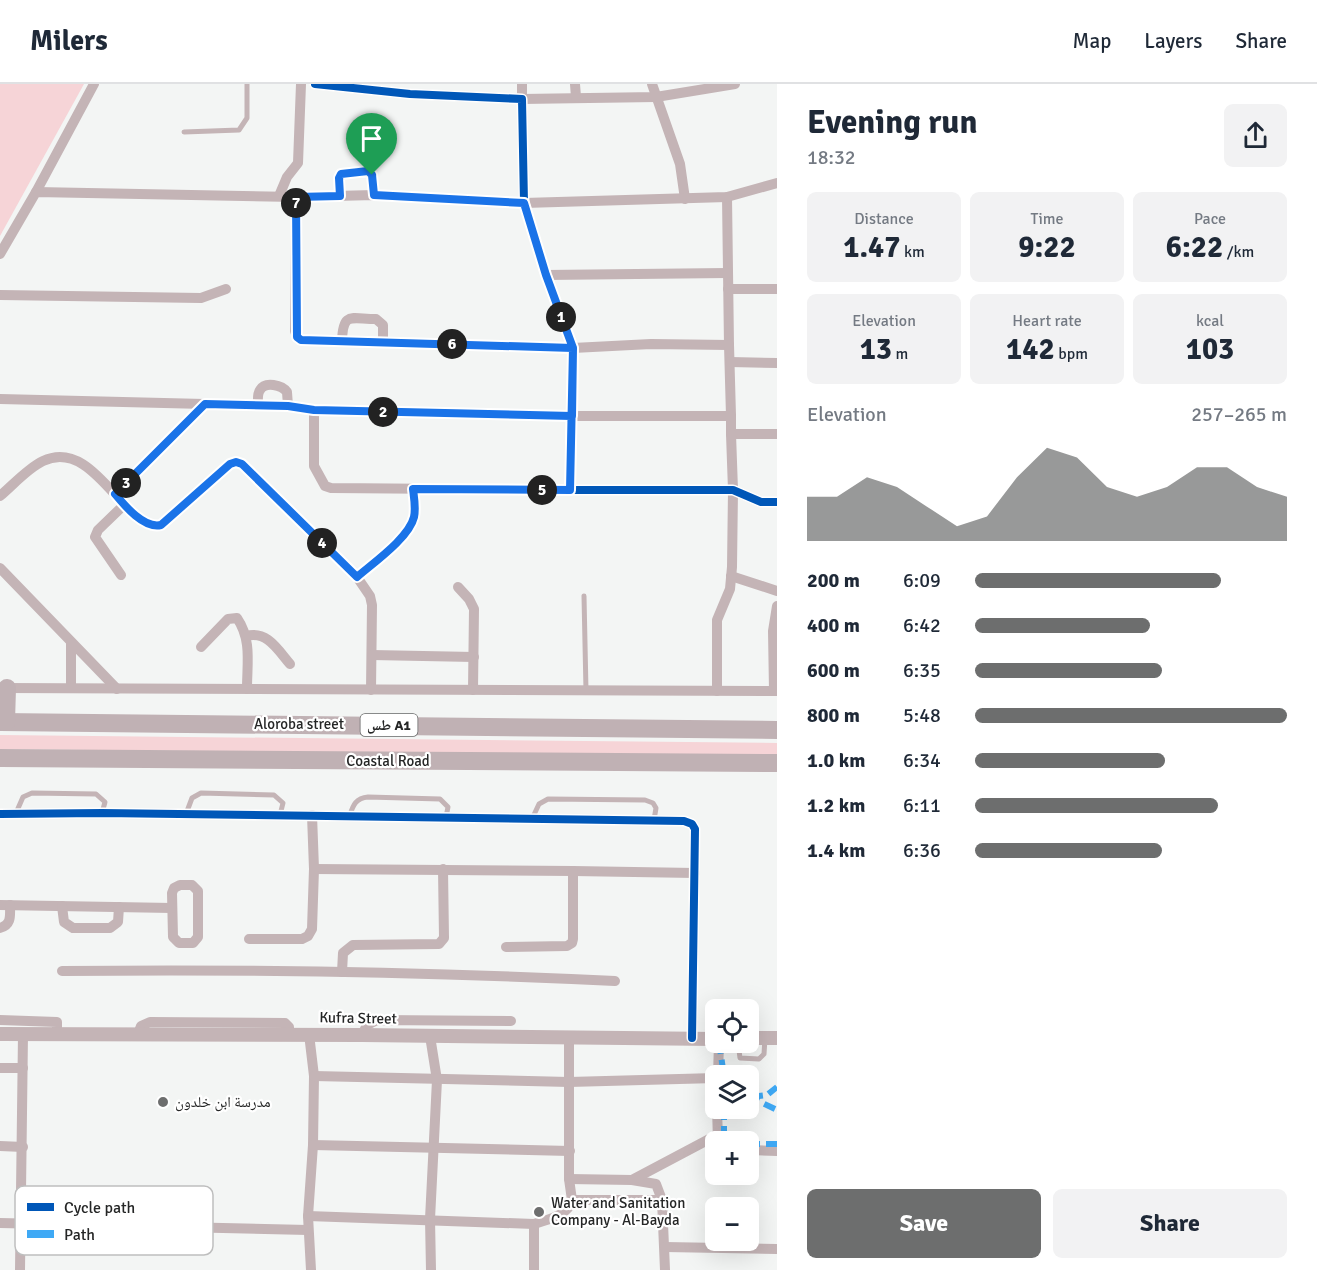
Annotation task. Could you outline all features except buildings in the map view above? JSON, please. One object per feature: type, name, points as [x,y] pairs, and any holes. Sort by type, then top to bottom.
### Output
[{"type":"highway","points":[[3,722],[4,688]]},
{"type":"highway","name":"Aloroba street","points":[[3,722],[777,730]]},
{"type":"highway","name":"Coastal Road","points":[[0,758],[777,763]]},
{"type":"street","points":[[0,254],[94,84]]},
{"type":"street","points":[[279,196],[287,177],[298,163],[301,84]]},
{"type":"street","points":[[315,84],[410,94],[522,99],[656,97],[735,84]]},
{"type":"street","points":[[522,84],[524,203],[546,275],[573,348],[570,490]]},
{"type":"street","points":[[575,84],[576,97]]},
{"type":"street","points":[[652,84],[680,164],[685,199]]},
{"type":"street","points":[[340,196],[339,178],[341,174],[368,171],[372,175],[374,195]]},
{"type":"street","points":[[36,192],[296,197],[374,195],[524,203],[727,197],[777,183]]},
{"type":"street","points":[[296,197],[297,337],[301,340],[573,348],[651,344],[729,345]]},
{"type":"street","points":[[717,691],[717,620],[730,589],[734,490],[727,273],[727,197]]},
{"type":"street","points":[[546,275],[727,273]]},
{"type":"street","points":[[0,295],[201,298],[226,289]]},
{"type":"street","points":[[728,289],[777,289]]},
{"type":"street","points":[[342,341],[343,325],[346,320],[376,319],[383,325],[383,342]]},
{"type":"street","points":[[730,362],[777,363]]},
{"type":"street","points":[[258,405],[260,390],[265,386],[274,386],[286,389],[288,406]]},
{"type":"street","points":[[0,399],[572,416],[731,416]]},
{"type":"street","points":[[115,494],[205,404]]},
{"type":"street","points":[[314,410],[314,466],[324,486],[331,488],[734,490],[761,502],[777,502]]},
{"type":"street","points":[[731,434],[777,434]]},
{"type":"street","points":[[0,496],[41,462],[62,456],[73,458],[86,466],[124,505],[148,524],[154,526],[161,525],[230,464],[236,462],[242,464],[357,577],[370,596],[372,605],[371,690]]},
{"type":"street","points":[[357,577],[398,541],[409,528],[415,516],[413,489]]},
{"type":"street","points":[[121,575],[95,537],[98,530],[124,505]]},
{"type":"street","points":[[2,575],[117,689]]},
{"type":"street","points":[[731,576],[777,591]]},
{"type":"street","points":[[458,587],[469,599],[474,609],[473,690]]},
{"type":"street","points":[[4,688],[776,691],[777,606]]},
{"type":"street","points":[[201,647],[228,619],[237,618],[246,636],[247,689]]},
{"type":"street","points":[[246,636],[256,634],[267,638],[290,664]]},
{"type":"street","points":[[71,643],[71,688]]},
{"type":"street","points":[[372,654],[474,657]]},
{"type":"street","points":[[0,814],[350,815],[684,821],[692,824],[695,829],[692,1038]]},
{"type":"street","points":[[249,939],[302,939],[308,936],[313,922],[312,815]]},
{"type":"street","points":[[314,869],[695,873]]},
{"type":"street","points":[[342,972],[343,953],[353,945],[439,944],[442,942],[444,938],[443,869]]},
{"type":"street","points":[[506,947],[572,944],[573,870]]},
{"type":"street","points":[[189,885],[196,889],[198,937],[195,941],[182,943],[174,939],[172,908],[172,893],[175,886],[189,885]]},
{"type":"street","points":[[0,928],[9,922],[5,905],[172,908]]},
{"type":"street","points":[[62,906],[64,922],[73,928],[110,928],[118,922],[119,907]]},
{"type":"street","points":[[62,971],[195,969],[615,981]]},
{"type":"street","points":[[0,1020],[57,1022],[57,1034]]},
{"type":"street","points":[[362,1035],[367,1025],[377,1020],[511,1021]]},
{"type":"street","name":"Kufra Street","points":[[0,1034],[309,1034],[705,1039]]},
{"type":"street","points":[[22,1186],[23,1034]]},
{"type":"street","points":[[309,1034],[314,1076],[314,1145],[308,1216],[311,1270]]},
{"type":"street","points":[[430,1036],[437,1080],[430,1219],[431,1270]]},
{"type":"street","points":[[308,1216],[534,1224],[563,1213],[570,1207],[572,1200],[569,1179],[569,1037]]},
{"type":"street","points":[[0,1068],[23,1068]]},
{"type":"street","points":[[314,1076],[569,1082],[705,1077]]},
{"type":"street","points":[[632,1180],[705,1144]]},
{"type":"street","points":[[314,1145],[570,1151]]},
{"type":"street","points":[[0,1146],[23,1147]]},
{"type":"street","points":[[759,1150],[777,1151]]},
{"type":"street","points":[[569,1179],[632,1180],[656,1184],[662,1200],[665,1270]]},
{"type":"street","points":[[572,1200],[662,1200]]},
{"type":"street","points":[[534,1224],[534,1270]]},
{"type":"street","points":[[213,1228],[308,1230]]},
{"type":"street","points":[[665,1247],[777,1249]]},
{"type":"street","points":[[20,1270],[21,1255]]},
{"type":"lane","points":[[184,132],[239,130],[247,118],[247,84]]},
{"type":"lane","points":[[584,596],[586,691]]},
{"type":"lane","points":[[16,813],[22,797],[32,793],[96,794],[105,802],[102,813]]},
{"type":"lane","points":[[186,814],[190,801],[195,795],[201,793],[274,795],[283,803],[280,815]]},
{"type":"lane","points":[[350,815],[358,799],[380,797],[440,799],[448,807],[446,817]]},
{"type":"lane","points":[[532,819],[539,804],[548,799],[645,800],[653,803],[656,808],[654,820]]},
{"type":"lane","points":[[739,1053],[740,1058],[759,1059],[764,1054],[771,1038]]},
{"type":"shaded area","points":[[0,84],[84,84],[0,236]]},
{"type":"shaded area","points":[[0,735],[777,743],[777,757],[0,749]]},
{"type":"marked path","points":[[721,1053],[722,1065]]},
{"type":"marked path","points":[[759,1096],[767,1095],[777,1087]]},
{"type":"marked path","points":[[759,1101],[777,1110]]},
{"type":"marked path","points":[[724,1119],[724,1131]]},
{"type":"marked path","points":[[759,1144],[777,1144]]},
{"type":"cycle path","points":[[315,84],[410,94],[522,99],[524,203],[546,275],[573,348],[570,490],[733,490],[761,502],[777,502]]},
{"type":"cycle path","points":[[0,814],[102,813],[684,821],[692,824],[695,829],[692,1038]]},
{"type":"place","name":"مدرسة ابن خلدون","points":[[163,1102]]},
{"type":"place","name":"Water and Sanitation Company - Al-Bayda","points":[[539,1212]]},
{"type":"route","points":[[372,175],[368,171],[341,174],[339,178],[340,196],[296,197],[295,331],[297,337],[301,340],[573,348],[572,416],[570,490],[413,489],[415,516],[409,528],[398,541],[357,577],[242,464],[236,462],[230,464],[161,525],[148,524],[124,505],[115,494],[205,404],[288,406],[314,410],[572,416],[573,348],[546,275],[524,203],[374,195],[372,175]]}]
